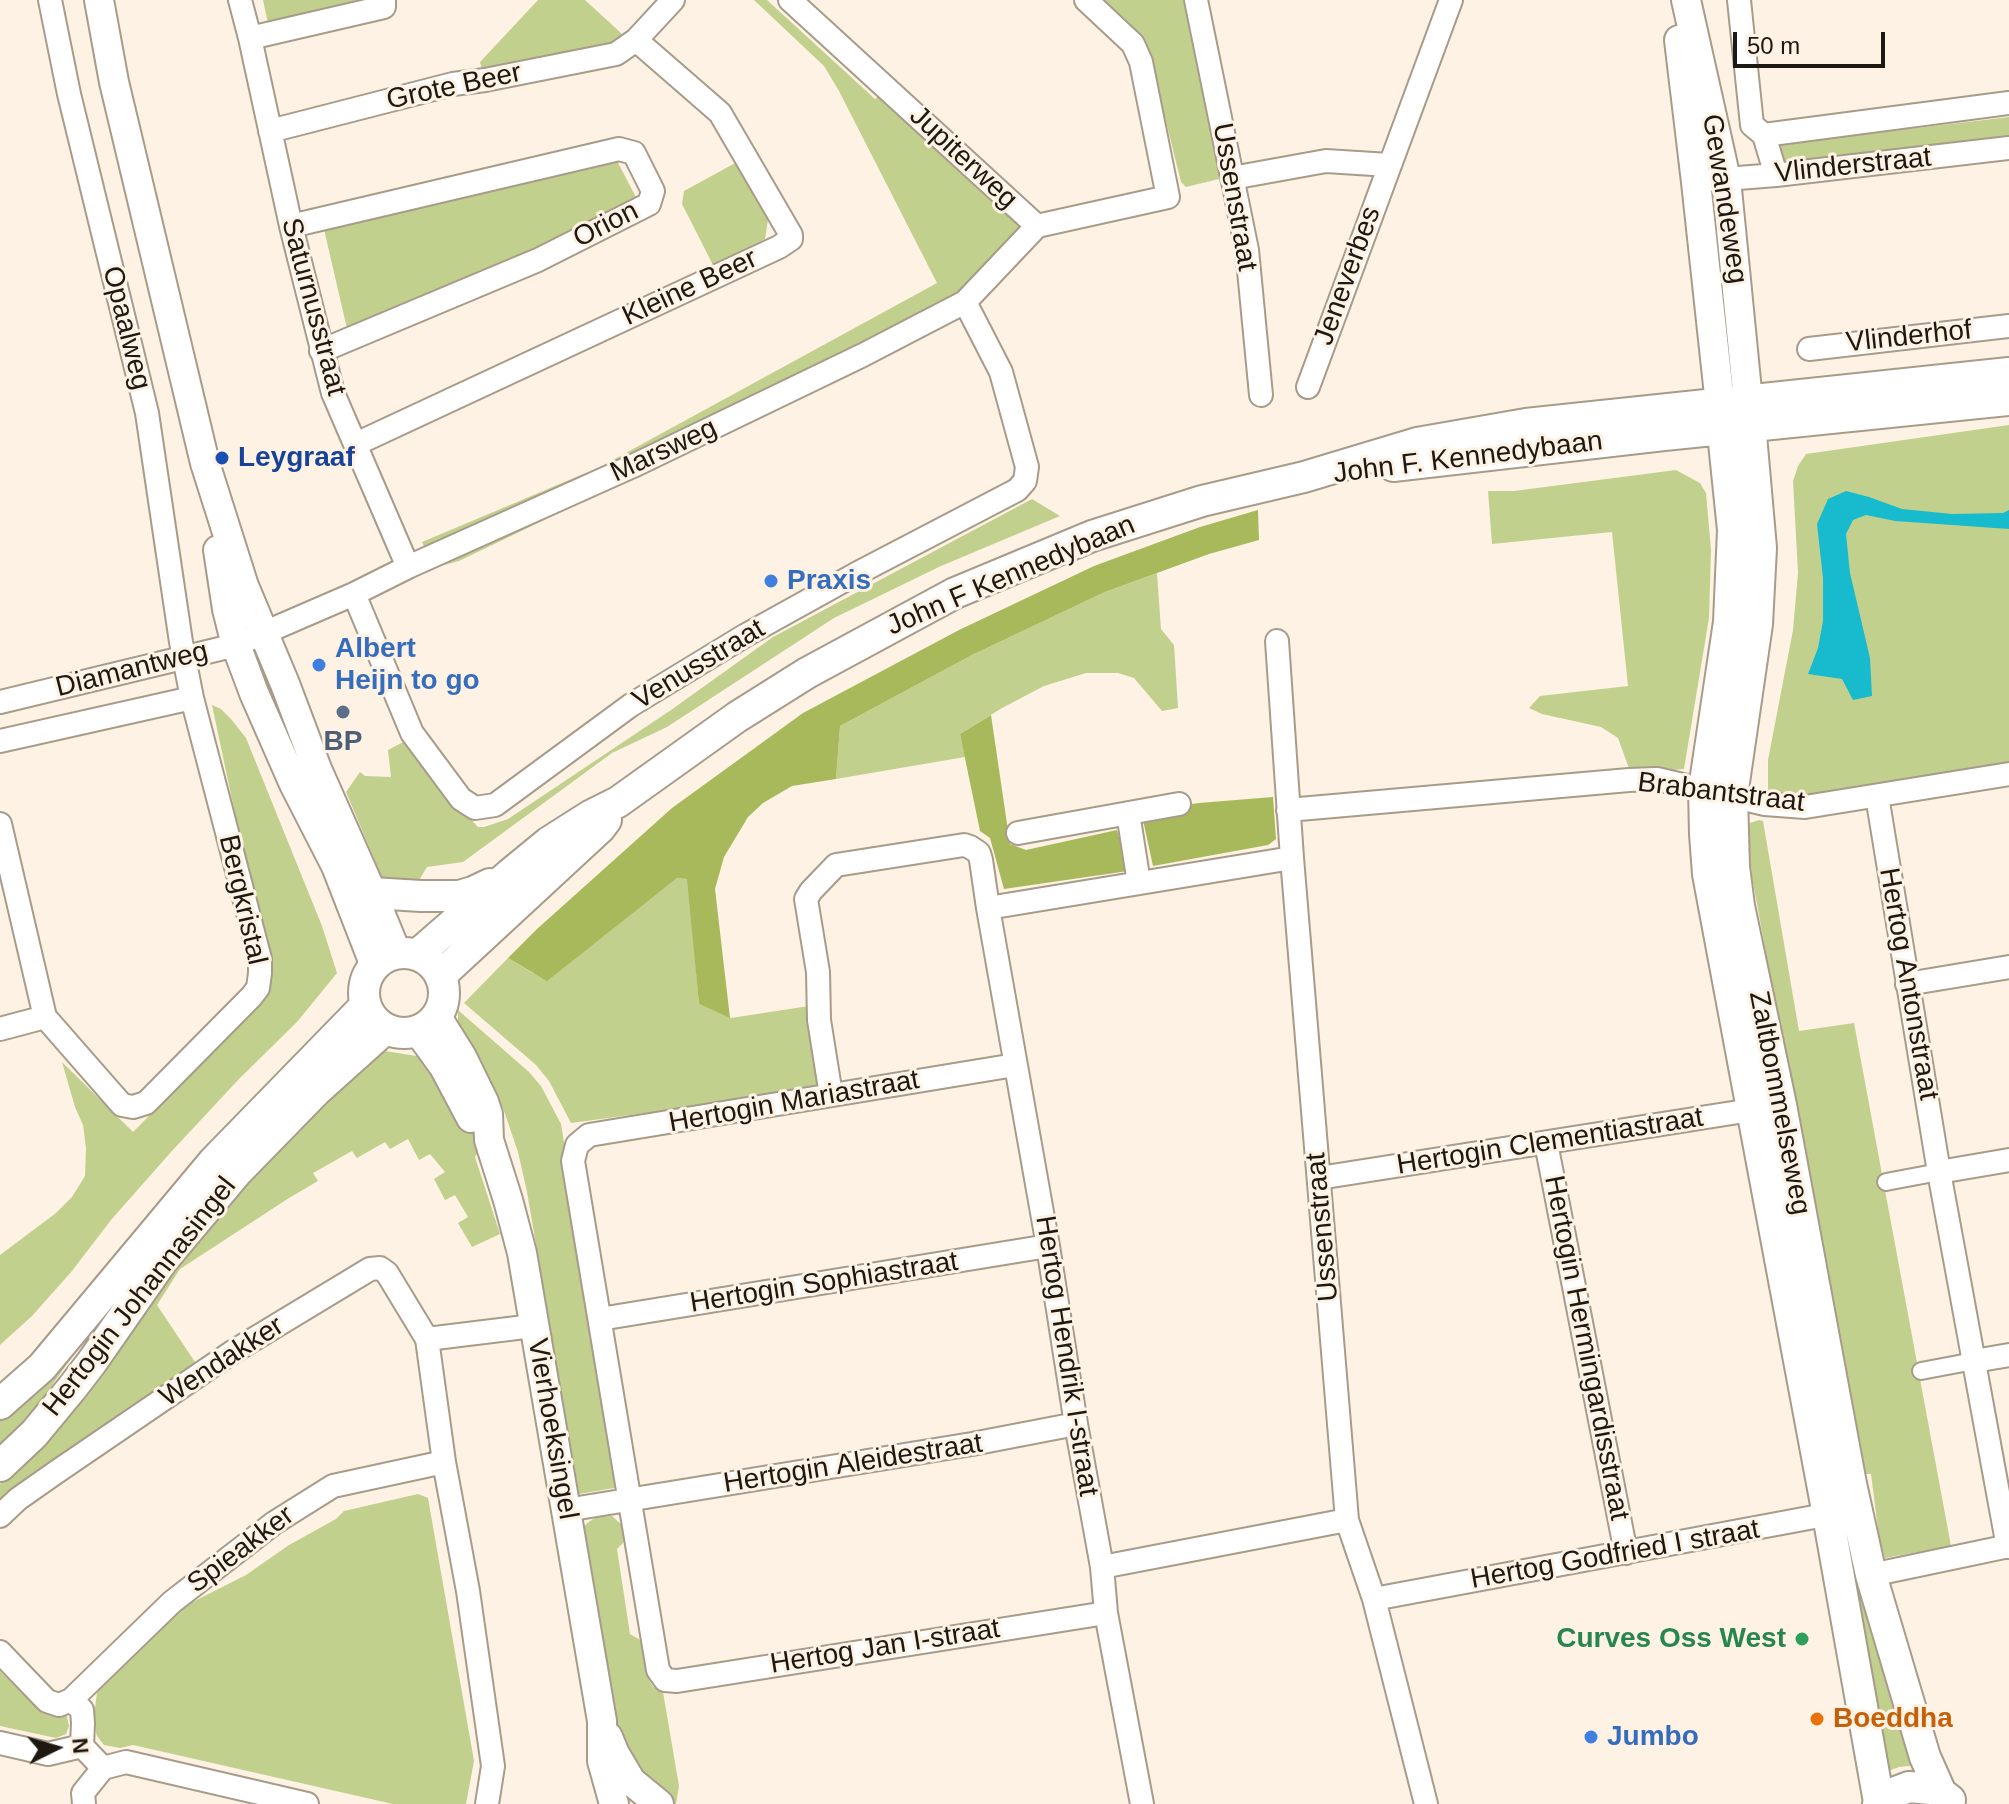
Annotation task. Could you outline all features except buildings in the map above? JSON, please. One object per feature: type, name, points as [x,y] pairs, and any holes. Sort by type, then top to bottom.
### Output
[{"type":"main road","name":"John F. Kennedybaan","points":[[1296,479],[2009,373]]},
{"type":"main road","name":"John F. Kennedybaan","points":[[1735,415],[2009,400]]},
{"type":"main road","name":"Zaltbommelseweg","points":[[1735,415],[1729,622],[1718,793],[1708,874],[1751,1110],[1842,1512],[1871,1575],[1925,1757],[1948,1798]]},
{"type":"main road","name":"John F Kennedybaan","points":[[396,958],[549,842],[618,802],[737,717],[807,673],[955,593],[1092,536],[1149,517],[1296,479]]},
{"type":"main road","name":"Zaltbommelseweg","points":[[1718,793],[1781,1105],[1842,1512],[1878,1803]]},
{"type":"main road","name":"John F Kennedybaan","points":[[440,976],[600,828],[618,802]]},
{"type":"main road","points":[[372,893],[465,895],[510,874]]},
{"type":"main road","points":[[396,958],[427,960],[440,976],[444,998],[427,1024],[400,1033],[385,1029],[370,1015],[366,1005],[368,974],[396,958]]},
{"type":"main road","name":"Hertogin Johannasingel","points":[[0,1404],[42,1367],[214,1161],[366,1005]]},
{"type":"main road","name":"Hertogin Johannasingel","points":[[0,1466],[34,1434],[72,1388],[163,1260],[236,1173],[317,1090],[385,1029]]},
{"type":"main road","points":[[1878,1803],[1909,1787],[1920,1787],[1948,1798]]},
{"type":"street","name":"Opaalweg","points":[[50,0],[73,109],[147,413],[183,658]]},
{"type":"street","points":[[86,0],[114,82]]},
{"type":"street","points":[[99,0],[114,82],[205,463],[244,586],[396,958]]},
{"type":"street","name":"Saturnusstraat","points":[[240,0],[291,226],[333,393],[408,567]]},
{"type":"street","points":[[250,38],[384,7],[384,0]]},
{"type":"street","points":[[636,40],[673,0]]},
{"type":"street","name":"Jupiterweg","points":[[790,0],[1037,226],[1168,197],[1141,62],[1133,44],[1086,0]]},
{"type":"street","name":"Ussenstraat","points":[[1196,0],[1247,250],[1261,395]]},
{"type":"street","name":"Jeneverbes","points":[[1308,387],[1451,0]]},
{"type":"street","name":"Gewandeweg","points":[[1674,0],[1696,182],[1735,415]]},
{"type":"street","name":"Gewandeweg","points":[[1686,0],[1726,179],[1735,415]]},
{"type":"street","points":[[1739,0],[1752,125],[1764,135],[1776,175]]},
{"type":"street","name":"Grote Beer","points":[[270,131],[453,84],[616,54],[636,40]]},
{"type":"street","name":"Kleine Beer","points":[[356,444],[791,239],[720,113],[636,40]]},
{"type":"street","name":"Vlinderstraat","points":[[1764,135],[2009,103]]},
{"type":"street","name":"Vlinderstraat","points":[[1696,182],[2009,148]]},
{"type":"street","name":"Orion","points":[[291,226],[619,149],[634,153],[653,191],[649,204],[538,260],[321,351]]},
{"type":"street","name":"Jeneverbes","points":[[1232,178],[1326,161],[1389,165]]},
{"type":"street","name":"Marsweg","points":[[264,634],[633,466],[965,302],[1037,226]]},
{"type":"street","name":"Venusstraat","points":[[354,594],[412,733],[461,799],[475,808],[495,805],[631,705],[746,635],[1017,490],[1025,481],[1027,467],[1001,372],[965,302]]},
{"type":"street","name":"Vlinderhof","points":[[1809,349],[2009,326]]},
{"type":"street","points":[[205,463],[227,609],[236,645],[254,693],[294,784],[336,866],[396,958]]},
{"type":"street","name":"Diamantweg","points":[[0,702],[236,645],[264,634]]},
{"type":"street","name":"Ussenstraat","points":[[1277,641],[1288,810],[1347,1520],[1374,1599],[1426,1804]]},
{"type":"street","name":"Bergkristal","points":[[45,1017],[122,1105],[133,1107],[146,1103],[258,988],[260,959],[183,658]]},
{"type":"street","name":"Diamantweg","points":[[0,741],[192,698]]},
{"type":"street","name":"Brabantstraat","points":[[1288,810],[1657,779],[1765,804],[1805,807],[2009,774]]},
{"type":"street","name":"Hertog Antonstraat","points":[[1877,796],[1939,1172],[2008,1546]]},
{"type":"street","points":[[1018,833],[1179,804]]},
{"type":"street","points":[[1128,813],[1139,883]]},
{"type":"street","points":[[0,824],[45,1017],[0,1029]]},
{"type":"street","name":"Hertog Hendrik I-straat","points":[[831,1095],[819,1020],[818,972],[806,899],[836,865],[964,845],[970,847],[979,853],[1102,1567],[1106,1613],[1142,1804]]},
{"type":"street","points":[[988,908],[1292,858]]},
{"type":"street","points":[[1907,984],[2009,967]]},
{"type":"street","name":"Vierhoeksingel","points":[[427,1024],[444,1067],[473,1121],[489,1140],[522,1253],[602,1721],[602,1761],[614,1804]]},
{"type":"street","name":"Hertogin Mariastraat","points":[[600,1319],[573,1161],[577,1145],[589,1135],[1015,1065]]},
{"type":"street","name":"Hertogin Clementiastraat","points":[[1319,1178],[1781,1105]]},
{"type":"street","name":"Hertogin Hermingardisstraat","points":[[1546,1143],[1626,1553]]},
{"type":"street","points":[[1886,1182],[2009,1160]]},
{"type":"street","name":"Hertogin Sophiastraat","points":[[600,1319],[1048,1246]]},
{"type":"street","name":"Wendakker","points":[[0,1516],[18,1499],[231,1353],[370,1269],[380,1268],[387,1273],[427,1339],[493,1766],[487,1804]]},
{"type":"street","points":[[600,1319],[630,1499]]},
{"type":"street","points":[[427,1339],[533,1326]]},
{"type":"street","points":[[1921,1371],[2009,1355]]},
{"type":"street","name":"Hertogin Aleidestraat","points":[[566,1510],[972,1444],[1076,1424]]},
{"type":"street","name":"Spieakker","points":[[71,1700],[172,1602],[274,1523],[333,1486],[444,1462]]},
{"type":"street","name":"Hertog Jan I-straat","points":[[630,1499],[658,1670],[665,1680],[677,1681],[1106,1613]]},
{"type":"street","name":"Hertog Godfried I straat","points":[[1374,1599],[1842,1512]]},
{"type":"street","points":[[1102,1567],[1347,1520]]},
{"type":"street","points":[[1871,1575],[2008,1546]]},
{"type":"street","points":[[0,1652],[47,1701],[59,1705],[71,1700],[82,1710],[82,1746],[103,1768]]},
{"type":"street","name":"Vierhoeksingel","points":[[602,1721],[615,1754],[631,1781],[659,1804]]},
{"type":"street","points":[[0,1743],[48,1754],[82,1746]]},
{"type":"street","points":[[84,1804],[83,1793],[103,1768],[126,1762],[307,1804]]},
{"type":"green space","points":[[263,0],[371,0],[269,28]]},
{"type":"green space","points":[[538,0],[585,0],[621,33],[623,43],[484,76],[480,62]]},
{"type":"green space","points":[[754,0],[767,0],[875,99],[879,96],[1025,230],[979,282],[596,495],[459,561],[433,568],[422,542],[600,467],[937,283],[824,66]]},
{"type":"green space","points":[[1096,0],[1183,0],[1205,92],[1221,172],[1219,179],[1186,187],[1181,182],[1148,49],[1141,38]]},
{"type":"green space","points":[[2009,117],[2009,140],[1786,168],[1774,145]]},
{"type":"green space","points":[[614,155],[638,201],[540,252],[348,333],[323,225]]},
{"type":"green space","points":[[737,162],[768,220],[765,239],[713,265],[682,204],[684,191]]},
{"type":"green space","points":[[2009,425],[2009,767],[1809,797],[1768,794],[1768,760],[1793,630],[1798,573],[1793,481],[1798,466],[1806,454]]},
{"type":"green space","points":[[1676,470],[1700,483],[1706,493],[1711,550],[1709,618],[1684,769],[1631,774],[1618,738],[1601,727],[1542,714],[1529,708],[1540,696],[1628,686],[1612,532],[1492,544],[1488,491],[1514,491]]},
{"type":"green space","points":[[1032,499],[1060,516],[941,566],[834,618],[667,727],[612,753],[463,862],[427,867],[413,890],[383,880],[346,792],[360,772],[365,776],[391,777],[388,750],[409,739],[454,801],[478,827],[508,819],[671,710],[773,637]]},
{"type":"green space","points":[[1258,510],[1259,540],[1209,554],[1105,592],[972,655],[840,726],[836,779],[792,786],[763,803],[748,817],[724,857],[715,889],[730,1018],[699,1004],[687,879],[677,878],[547,981],[508,958],[672,808],[803,713],[959,630],[1094,566],[1200,527]]},
{"type":"green space","points":[[1157,573],[1161,629],[1174,645],[1178,708],[1162,711],[1134,678],[1118,673],[1086,673],[1044,686],[960,734],[965,757],[836,779],[840,726],[972,655],[1105,592]]},
{"type":"green space","points":[[212,705],[221,709],[246,738],[322,926],[337,973],[297,1022],[171,1152],[32,1316],[0,1345],[0,1255],[56,1213],[72,1197],[85,1176],[83,1125],[62,1062],[133,1132],[260,1004],[267,989],[269,974]]},
{"type":"green space","points":[[991,715],[1010,844],[1026,850],[1117,830],[1128,871],[1004,889],[990,838],[980,831],[960,734]]},
{"type":"green space","points":[[1273,797],[1276,839],[1268,845],[1153,866],[1141,811]]},
{"type":"green space","points":[[1763,821],[1799,1031],[1854,1023],[1951,1546],[1885,1558],[1871,1474],[1862,1474],[1752,877],[1750,823]]},
{"type":"green space","points":[[677,878],[688,879],[699,1004],[731,1018],[809,1006],[818,1090],[571,1123],[549,1081],[536,1065],[464,1003],[508,958],[533,973]]},
{"type":"green space","points":[[458,1010],[529,1072],[541,1086],[561,1124],[620,1487],[579,1494],[518,1152],[503,1108],[458,1026]]},
{"type":"green space","points":[[372,1049],[417,1056],[446,1075],[481,1147],[475,1157],[500,1234],[472,1247],[458,1223],[468,1217],[455,1195],[445,1200],[434,1179],[445,1172],[430,1154],[419,1160],[408,1139],[390,1149],[385,1142],[357,1158],[352,1151],[313,1173],[318,1181],[180,1269],[157,1305],[197,1365],[84,1439],[0,1503],[0,1484],[18,1469],[170,1257]]},
{"type":"green space","points":[[111,1302],[33,1412],[0,1447],[0,1417]]},
{"type":"green space","points":[[418,1494],[428,1498],[474,1761],[466,1804],[393,1804],[133,1745],[120,1748],[104,1745],[97,1736],[93,1722],[97,1693],[111,1674],[169,1614],[246,1575],[344,1511]]},
{"type":"green space","points":[[612,1516],[623,1526],[625,1535],[617,1549],[630,1634],[642,1641],[649,1680],[653,1687],[663,1692],[679,1786],[676,1804],[653,1790],[632,1769],[613,1721],[581,1537],[584,1526],[590,1521]]},
{"type":"green space","points":[[1864,1583],[1917,1765],[1883,1773],[1850,1584]]},
{"type":"green space","points":[[0,1671],[38,1708],[59,1714],[66,1712],[69,1726],[66,1734],[56,1738],[0,1726]]},
{"type":"water","points":[[1846,491],[1902,509],[1952,514],[2003,513],[2009,510],[2009,529],[1895,521],[1866,515],[1853,520],[1846,534],[1850,573],[1870,658],[1872,696],[1853,700],[1842,679],[1808,674],[1818,648],[1823,621],[1823,578],[1817,524],[1828,499]]},
{"type":"place","name":"Leygraaf","points":[[222,458]]},
{"type":"place","name":"Praxis","points":[[771,581]]},
{"type":"place","name":"Albert Heijn to go","points":[[319,665]]},
{"type":"place","name":"BP","points":[[343,712]]},
{"type":"place","name":"Curves Oss West","points":[[1802,1639]]},
{"type":"place","name":"Boeddha","points":[[1817,1719]]},
{"type":"place","name":"Jumbo","points":[[1591,1737]]}]
